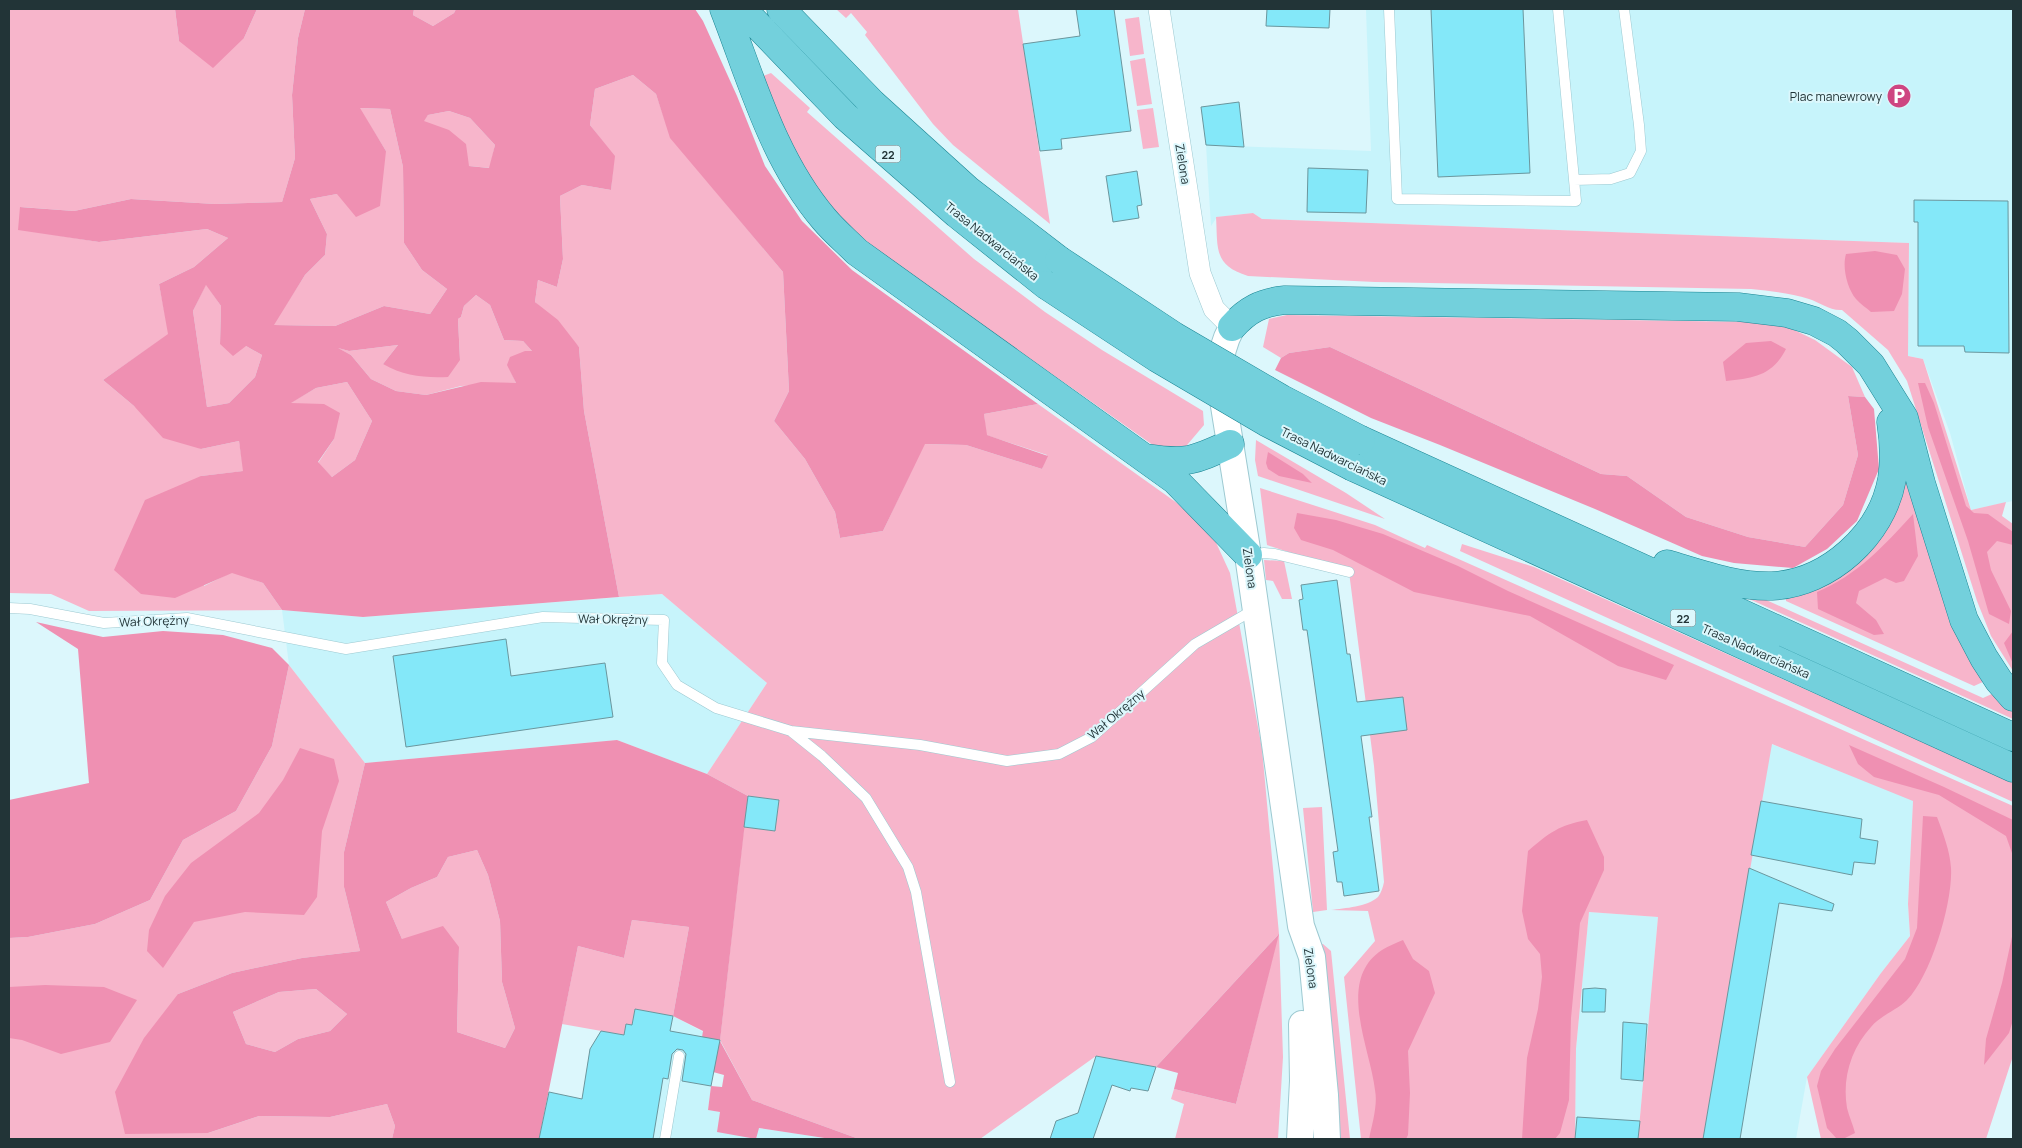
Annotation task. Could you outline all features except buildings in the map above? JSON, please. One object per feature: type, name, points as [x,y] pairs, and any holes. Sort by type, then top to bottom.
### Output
[{"type":"main road","points":[[724,9],[778,147],[791,172],[824,220],[857,252],[1146,458],[1189,493],[1223,531],[1248,555]]},
{"type":"main road","name":"Trasa Nadwarciańska","points":[[742,9],[845,116],[957,214],[1046,285],[1157,358],[1266,422],[1353,467],[2013,768]]},
{"type":"main road","name":"Trasa Nadwarciańska","points":[[781,9],[872,103],[968,190],[1059,260],[1174,336],[1282,399],[1361,440],[2013,737]]},
{"type":"main road","points":[[1232,328],[1251,309],[1270,301],[1285,300],[1754,308],[1802,317],[1836,333],[1858,351],[1871,365],[1904,418],[1921,483],[1964,620],[1984,658],[1999,681],[2013,697]]},
{"type":"main road","points":[[1576,538],[1735,583],[1771,586],[1800,581],[1816,574],[1834,565],[1858,544],[1875,521],[1886,499],[1894,463],[1895,448],[1890,398]]},
{"type":"main road","points":[[1146,458],[1187,462],[1230,444]]},
{"type":"street","name":"Zielona","points":[[1159,9],[1200,273],[1214,309],[1232,328],[1224,341],[1219,375],[1256,608],[1301,926],[1312,957],[1325,1095],[1327,1139]]},
{"type":"street","points":[[1300,1139],[1304,1081],[1297,945],[1301,926]]},
{"type":"lane","points":[[1389,9],[1397,199],[1576,201],[1558,9]]},
{"type":"lane","points":[[1574,180],[1611,178],[1630,173],[1641,152],[1624,9]]},
{"type":"lane","points":[[1248,555],[1275,554],[1349,572]]},
{"type":"lane","name":"Wał Okrężny","points":[[9,608],[30,609],[104,623],[187,618],[346,649],[543,618],[664,620],[662,662],[677,685],[716,708],[791,731],[920,745],[1007,761],[1059,754],[1092,736],[1195,644],[1256,608]]},
{"type":"lane","points":[[791,731],[822,756],[866,798],[908,866],[916,892],[950,1082]]},
{"type":"lane","points":[[665,1139],[679,1056]]},
{"type":"shaded area","points":[[9,9],[175,9],[179,41],[244,38],[257,9],[305,9],[298,38],[292,95],[295,158],[282,202],[215,204],[131,199],[74,211],[21,207],[19,229],[99,242],[207,229],[228,238],[194,267],[159,284],[169,334],[103,380],[134,406],[201,449],[239,441],[244,471],[201,476],[204,586],[232,572],[263,583],[282,610],[89,611],[51,594],[9,593]]},
{"type":"shaded area","points":[[175,9],[257,9],[244,38],[213,68],[179,41]]},
{"type":"shaded area","points":[[305,9],[414,9],[413,15],[433,26],[454,13],[456,9],[695,9],[703,21],[737,96],[765,166],[802,221],[852,270],[1038,404],[984,414],[987,435],[1048,456],[1042,469],[966,445],[925,444],[883,531],[840,538],[835,512],[805,459],[774,421],[789,391],[783,272],[670,138],[656,94],[633,75],[595,89],[590,125],[615,156],[611,190],[582,185],[560,196],[563,259],[557,287],[538,280],[535,302],[558,320],[579,347],[584,411],[619,597],[363,617],[282,610],[263,583],[232,573],[175,598],[141,594],[114,570],[145,500],[201,476],[243,471],[239,441],[201,449],[163,438],[134,406],[103,380],[168,334],[159,284],[194,267],[228,238],[207,229],[99,242],[18,230],[20,207],[74,211],[131,199],[215,204],[282,202],[295,158],[292,95],[298,38]],"holes":[[[360,108],[390,109],[403,167],[404,243],[422,270],[447,289],[430,314],[384,306],[335,326],[274,325],[305,275],[325,255],[327,234],[310,199],[337,194],[356,217],[380,206],[386,151]],[[449,111],[470,118],[495,145],[489,168],[469,166],[466,144],[449,130],[424,121],[428,115]],[[206,285],[221,306],[220,344],[233,356],[246,346],[262,355],[255,377],[229,403],[207,407],[193,311]],[[476,295],[490,305],[504,340],[523,341],[532,351],[525,351],[510,357],[507,365],[516,383],[481,382],[426,395],[396,391],[371,379],[351,355],[338,348],[349,351],[398,345],[383,364],[414,375],[448,377],[460,360],[458,319],[461,317],[464,306]],[[347,382],[372,421],[355,460],[332,477],[318,462],[334,439],[340,413],[324,404],[291,403],[316,388]]]},
{"type":"shaded area","points":[[414,9],[456,9],[454,13],[433,26],[413,15]]},
{"type":"shaded area","points":[[836,9],[1018,9],[1050,224],[953,145],[933,124],[865,35],[867,32],[851,13],[846,18]]},
{"type":"shaded area","points":[[1366,9],[2013,9],[2013,501],[1971,510],[1950,433],[1923,359],[1908,356],[1909,243],[1262,219],[1253,213],[1217,217],[1211,226],[1206,145],[1371,151]]},
{"type":"shaded area","points":[[1139,17],[1144,54],[1130,56],[1125,19]]},
{"type":"shaded area","points":[[1145,58],[1152,104],[1137,106],[1130,61]]},
{"type":"shaded area","points":[[771,73],[810,108],[807,112],[974,259],[1045,312],[1102,350],[1203,411],[1204,425],[1182,451],[1157,448],[910,275],[857,233],[816,187],[798,157],[763,76]]},
{"type":"shaded area","points":[[633,75],[656,94],[671,138],[783,272],[789,391],[774,421],[805,459],[835,512],[840,538],[883,531],[924,444],[966,445],[1042,469],[1047,455],[986,435],[984,414],[1038,404],[1177,503],[1213,536],[1230,573],[1262,749],[1279,934],[1283,1057],[1278,1139],[1175,1139],[1184,1104],[1171,1099],[1174,1089],[1236,1104],[1278,935],[1156,1067],[1096,1056],[980,1139],[859,1139],[752,1100],[720,1040],[744,827],[775,831],[779,800],[748,796],[707,774],[767,683],[662,594],[619,597],[584,411],[579,347],[535,302],[538,280],[557,287],[563,259],[560,196],[582,185],[611,190],[614,156],[590,125],[595,89]]},
{"type":"shaded area","points":[[359,108],[390,109],[403,167],[404,243],[422,270],[447,289],[430,314],[384,306],[335,326],[273,325],[305,275],[325,255],[327,234],[310,199],[337,194],[386,151]]},
{"type":"shaded area","points":[[1153,108],[1159,147],[1143,149],[1137,110]]},
{"type":"shaded area","points":[[449,111],[470,118],[495,145],[490,168],[469,166],[423,121],[428,115]]},
{"type":"shaded area","points":[[1253,213],[1262,219],[1909,243],[1908,356],[1923,359],[1971,510],[2006,502],[2002,516],[2013,524],[2013,671],[1991,636],[1977,601],[1907,381],[1888,350],[1842,310],[1829,308],[1795,295],[1751,289],[1375,282],[1248,276],[1237,272],[1223,261],[1218,246],[1216,217]]},
{"type":"shaded area","points":[[1875,251],[1897,255],[1905,269],[1902,294],[1894,311],[1871,312],[1859,303],[1848,283],[1845,271],[1846,254]]},
{"type":"shaded area","points":[[206,284],[221,306],[220,344],[246,346],[262,355],[255,377],[229,403],[207,407],[193,311]]},
{"type":"shaded area","points":[[476,295],[490,305],[504,340],[523,341],[533,352],[508,365],[516,383],[461,386],[426,395],[396,391],[371,379],[351,355],[335,347],[349,351],[398,345],[383,364],[460,360],[458,319],[461,317],[464,306]]},
{"type":"shaded area","points":[[1287,315],[1751,322],[1788,327],[1815,340],[1852,367],[1865,397],[1848,396],[1858,455],[1843,505],[1805,547],[1748,537],[1686,517],[1627,476],[1601,474],[1330,347],[1289,353],[1281,358],[1263,347],[1269,319]]},
{"type":"shaded area","points":[[1771,341],[1786,349],[1775,365],[1754,377],[1726,381],[1723,362],[1746,343]]},
{"type":"shaded area","points":[[1330,347],[1601,474],[1627,476],[1686,517],[1748,537],[1805,547],[1843,505],[1858,455],[1848,396],[1865,397],[1874,409],[1879,469],[1857,521],[1827,549],[1793,568],[1734,563],[1702,556],[1595,509],[1371,418],[1275,370],[1281,358],[1289,353]]},
{"type":"shaded area","points":[[347,382],[372,421],[355,460],[332,477],[318,463],[334,439],[290,403],[316,388]]},
{"type":"shaded area","points":[[1918,383],[1925,383],[1934,403],[1966,506],[1974,513],[1988,514],[2013,532],[2013,545],[1997,541],[1987,552],[1991,570],[2011,611],[2009,624],[1989,614],[1968,541],[1928,427]]},
{"type":"shaded area","points":[[1256,440],[1346,493],[1385,519],[1258,476],[1255,460]]},
{"type":"shaded area","points":[[1268,452],[1303,474],[1312,483],[1279,476],[1268,469],[1266,463]]},
{"type":"shaded area","points":[[1906,472],[1985,681],[1974,686],[1786,601],[1786,596],[1799,593]]},
{"type":"shaded area","points":[[1260,488],[1375,525],[1425,548],[1427,545],[2013,806],[2013,1056],[1986,1139],[1821,1139],[1807,1077],[1881,973],[1910,936],[1908,904],[1913,801],[1772,744],[1703,1139],[1638,1139],[1658,917],[1589,912],[1576,1049],[1575,1139],[1361,1139],[1344,977],[1375,941],[1368,911],[1331,910],[1368,903],[1378,897],[1384,882],[1374,766],[1349,572],[1267,545]]},
{"type":"shaded area","points":[[1297,513],[1336,520],[1383,534],[1458,566],[1508,591],[1674,665],[1666,680],[1618,666],[1530,616],[1414,592],[1333,550],[1301,540],[1294,528]]},
{"type":"shaded area","points":[[1913,514],[1918,556],[1904,581],[1896,583],[1885,578],[1859,591],[1856,603],[1876,620],[1884,634],[1874,635],[1818,609],[1817,592],[1845,577],[1869,559]]},
{"type":"shaded area","points":[[1462,544],[1534,567],[2013,783],[2013,802],[1460,551]]},
{"type":"shaded area","points":[[1264,560],[1284,561],[1292,599],[1282,599],[1273,581],[1266,580]]},
{"type":"shaded area","points":[[662,594],[767,683],[707,774],[617,740],[365,763],[289,665],[282,610],[363,617]]},
{"type":"shaded area","points":[[1747,598],[1764,599],[1983,698],[1994,693],[2013,713],[2013,719]]},
{"type":"shaded area","points":[[36,622],[103,637],[163,631],[223,635],[272,648],[289,665],[272,746],[236,811],[183,840],[150,900],[95,924],[28,937],[9,938],[9,800],[89,783],[78,649]]},
{"type":"shaded area","points":[[2013,631],[2013,664],[2004,643]]},
{"type":"shaded area","points":[[289,665],[365,763],[344,852],[344,887],[360,951],[302,958],[232,973],[178,994],[208,1133],[259,1116],[330,1117],[387,1104],[395,1126],[392,1139],[9,1139],[9,938],[28,937],[95,924],[150,900],[183,840],[236,811],[272,746]]},
{"type":"shaded area","points":[[617,740],[707,774],[748,796],[720,1041],[752,1100],[859,1139],[831,1139],[759,1128],[756,1139],[717,1132],[720,1112],[708,1110],[711,1086],[722,1087],[724,1075],[713,1072],[702,1037],[703,1031],[673,1016],[689,927],[632,920],[624,958],[578,946],[539,1139],[392,1139],[395,1126],[387,1104],[330,1117],[259,1116],[208,1133],[125,1134],[115,1092],[144,1038],[178,994],[232,973],[302,958],[360,951],[344,887],[344,852],[365,763]],"holes":[[[477,850],[488,875],[500,921],[502,982],[515,1028],[505,1048],[457,1032],[459,947],[443,926],[402,939],[386,902],[411,888],[437,877],[448,857]],[[316,989],[347,1014],[330,1031],[298,1039],[275,1052],[246,1044],[233,1012],[279,992]]]},
{"type":"shaded area","points":[[1771,744],[1913,800],[1908,904],[1910,936],[1881,973],[1807,1077],[1796,1139],[1703,1139]]},
{"type":"shaded area","points":[[1849,745],[2013,820],[2013,856],[2006,836],[1939,795],[1874,777],[1858,764]]},
{"type":"shaded area","points":[[300,748],[334,759],[339,781],[322,831],[317,897],[304,915],[245,912],[194,922],[163,968],[147,951],[149,930],[165,896],[191,863],[259,813],[283,780]]},
{"type":"shaded area","points":[[1322,807],[1327,910],[1313,912],[1303,808]]},
{"type":"shaded area","points":[[1923,816],[1937,817],[1946,842],[1951,868],[1948,900],[1939,938],[1916,989],[1903,1004],[1879,1019],[1871,1027],[1853,1054],[1847,1075],[1846,1097],[1847,1108],[1855,1133],[1845,1138],[1837,1139],[1827,1128],[1817,1086],[1821,1071],[1835,1049],[1905,959],[1917,928]]},
{"type":"shaded area","points":[[1587,820],[1604,857],[1604,870],[1580,923],[1571,1018],[1569,1100],[1560,1133],[1555,1139],[1522,1139],[1527,1058],[1538,1009],[1542,977],[1540,954],[1528,939],[1522,911],[1528,851],[1542,839],[1562,827]]},
{"type":"shaded area","points":[[477,850],[488,875],[500,921],[502,982],[515,1028],[505,1048],[457,1032],[459,947],[402,939],[386,902],[411,888],[437,877],[448,857]]},
{"type":"shaded area","points":[[1589,912],[1658,917],[1638,1139],[1575,1139],[1576,1049]]},
{"type":"shaded area","points":[[632,920],[689,927],[673,1016],[635,1009],[632,1025],[626,1024],[624,1035],[562,1024],[578,946],[624,958]]},
{"type":"shaded area","points":[[2013,932],[2013,1020],[2009,1033],[1984,1065],[1986,1039],[2002,983]]},
{"type":"shaded area","points":[[1279,934],[1236,1104],[1174,1089],[1178,1073],[1156,1067]]},
{"type":"shaded area","points":[[1403,940],[1413,959],[1429,971],[1435,993],[1408,1051],[1410,1093],[1408,1135],[1406,1139],[1369,1139],[1376,1096],[1359,1015],[1358,996],[1361,978],[1368,963],[1382,950]]},
{"type":"shaded area","points":[[1317,944],[1323,944],[1331,951],[1350,1139],[1334,1139]]},
{"type":"shaded area","points":[[45,985],[104,987],[137,1000],[110,1042],[61,1054],[22,1040],[9,1038],[9,987]]},
{"type":"shaded area","points":[[316,989],[347,1014],[330,1031],[298,1039],[275,1052],[246,1044],[233,1012],[279,992]]},
{"type":"shaded area","points":[[635,1009],[673,1016],[703,1032],[696,1083],[711,1086],[708,1110],[721,1112],[756,1139],[576,1139],[590,1049],[601,1031],[624,1035],[626,1024],[632,1024]]},
{"type":"shaded area","points":[[758,1128],[831,1139],[756,1139]]},
{"type":"place","name":"Plac manewrowy","points":[[1899,96]]}]
